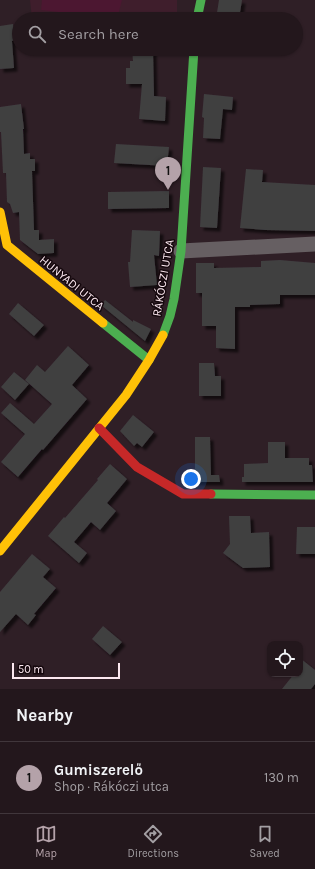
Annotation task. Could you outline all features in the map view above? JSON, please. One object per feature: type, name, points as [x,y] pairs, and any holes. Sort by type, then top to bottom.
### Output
[{"type":"main road","points":[[198,12],[201,0]]},
{"type":"main road","name":"RÁKÓCZI UTCA","points":[[0,551],[126,395],[149,360],[165,331],[170,316],[181,251],[194,56]]},
{"type":"main road","name":"HUNYADI UTCA","points":[[0,212],[7,245],[149,360]]},
{"type":"main road","points":[[99,428],[137,467],[183,494],[315,495]]},
{"type":"street","points":[[181,251],[315,244]]},
{"type":"shaded area","points":[[30,0],[177,0],[177,12],[31,12]]},
{"type":"shaded area","points":[[42,0],[122,0],[119,12],[58,12],[41,10]]},
{"type":"building","points":[[219,0],[242,0],[240,12],[217,12]]},
{"type":"building","points":[[12,24],[12,56],[14,68],[0,69],[0,26]]},
{"type":"building","points":[[133,56],[153,56],[154,96],[166,97],[165,121],[139,119],[142,84],[126,84],[126,68],[130,68],[130,61],[133,61]]},
{"type":"building","points":[[204,94],[233,97],[232,110],[223,109],[220,139],[203,138],[204,118],[202,117]]},
{"type":"building","points":[[21,104],[24,129],[24,154],[30,153],[30,159],[35,159],[35,171],[32,171],[34,230],[39,230],[39,240],[54,239],[54,253],[38,254],[20,240],[19,212],[13,213],[10,204],[7,202],[6,173],[3,173],[0,107]]},
{"type":"building","points":[[116,144],[169,147],[167,166],[114,163]]},
{"type":"building","points":[[203,167],[221,168],[217,228],[200,227]]},
{"type":"building","points":[[246,169],[263,170],[262,182],[315,185],[315,231],[240,228]]},
{"type":"building","points":[[169,191],[169,208],[108,209],[108,192]]},
{"type":"building","points":[[132,230],[160,231],[159,256],[154,255],[157,285],[130,287],[128,262],[130,262]]},
{"type":"building","points":[[280,260],[315,263],[315,295],[280,295],[280,304],[235,307],[235,349],[216,348],[216,326],[202,326],[202,293],[196,293],[196,263],[214,263],[214,268],[261,267],[261,261]]},
{"type":"building","points":[[105,300],[133,322],[133,320],[151,329],[145,341],[101,305]]},
{"type":"building","points":[[18,303],[44,325],[34,336],[9,314]]},
{"type":"building","points":[[68,346],[89,365],[72,385],[87,399],[18,477],[1,462],[25,434],[1,413],[10,403],[34,424],[52,404],[25,380],[37,365],[45,372]]},
{"type":"building","points":[[199,363],[214,363],[215,376],[221,376],[221,396],[199,396]]},
{"type":"building","points":[[14,372],[29,384],[15,400],[1,387]]},
{"type":"building","points":[[133,415],[154,432],[142,447],[137,443],[134,446],[120,431]]},
{"type":"building","points":[[195,437],[210,437],[211,475],[219,475],[220,482],[195,482]]},
{"type":"building","points":[[268,442],[285,442],[285,458],[309,458],[309,465],[312,465],[313,482],[242,482],[242,477],[244,477],[244,464],[268,463]]},
{"type":"building","points":[[110,464],[127,479],[107,503],[116,511],[100,530],[91,522],[74,542],[87,553],[79,563],[48,536],[98,480],[97,479]]},
{"type":"building","points":[[229,516],[250,516],[251,533],[269,532],[270,567],[243,568],[223,553],[230,544]]},
{"type":"building","points":[[297,527],[315,527],[315,554],[296,554]]},
{"type":"building","points":[[32,554],[50,569],[43,577],[56,588],[34,614],[36,615],[28,625],[16,614],[0,632],[0,592]]},
{"type":"building","points":[[103,626],[122,642],[110,655],[92,639]]},
{"type":"building","points":[[303,660],[315,670],[315,684],[311,689],[282,689],[292,677],[303,677]]},
{"type":"traffic: fast","points":[[198,12],[201,0]]},
{"type":"traffic: fast","points":[[163,335],[174,299],[181,251],[194,56]]},
{"type":"traffic: fast","points":[[103,323],[149,360]]},
{"type":"traffic: fast","points":[[211,494],[315,495]]},
{"type":"traffic: slow","points":[[0,212],[7,245],[103,323]]},
{"type":"traffic: slow","points":[[0,551],[126,395],[149,360],[163,335]]},
{"type":"traffic: jam","points":[[99,428],[137,467],[183,494],[211,494]]},
{"type":"place","name":"Gumiszerelő","points":[[168,190]]}]
